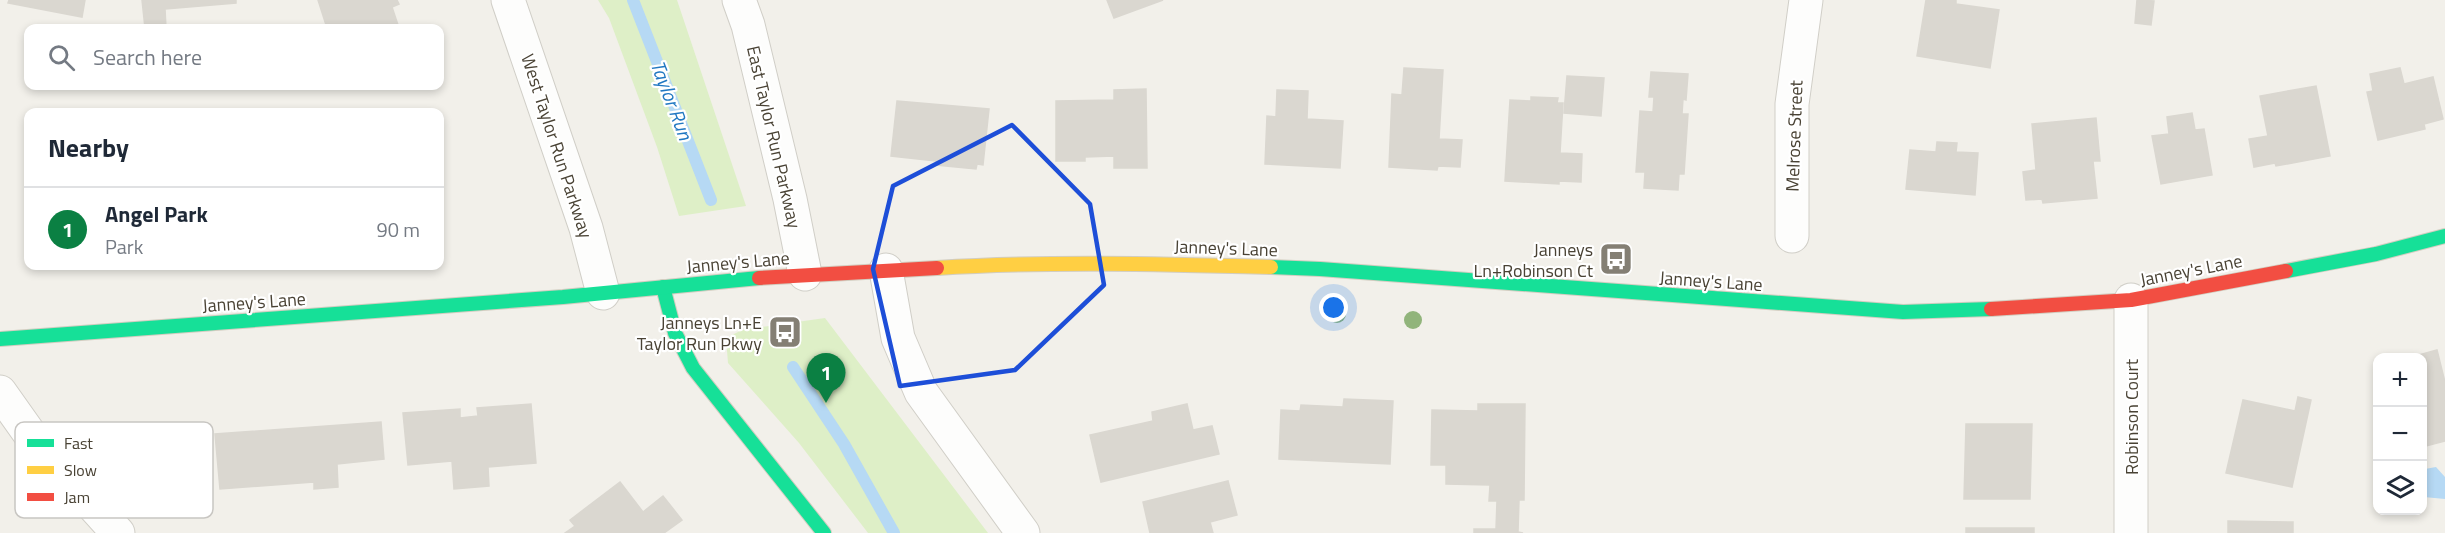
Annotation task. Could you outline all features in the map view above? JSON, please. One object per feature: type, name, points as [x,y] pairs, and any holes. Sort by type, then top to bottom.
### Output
[{"type":"main road","name":"Janney's Lane","points":[[0,339],[603,293],[805,274],[1001,264],[1163,264],[1320,269],[1903,312],[2009,309],[2131,300],[2376,254],[2445,236]]},
{"type":"main road","points":[[663,286],[675,333],[693,368],[824,533]]},
{"type":"street","name":"West Taylor Run Parkway","points":[[508,0],[586,228],[603,293]]},
{"type":"street","name":"East Taylor Run Parkway","points":[[740,0],[790,199],[805,274]]},
{"type":"street","name":"Melrose Street","points":[[1792,236],[1792,104],[1806,0]]},
{"type":"street","points":[[886,270],[898,338],[921,392],[1023,533]]},
{"type":"street","name":"Robinson Court","points":[[2131,300],[2131,533]]},
{"type":"street","points":[[0,392],[21,422]]},
{"type":"street","points":[[104,518],[118,533]]},
{"type":"highlighted area","points":[[1012,125],[1090,204],[1104,285],[1015,370],[900,386],[873,269],[893,186]]},
{"type":"green space","points":[[598,0],[677,0],[746,206],[679,216],[657,147],[609,18]]},
{"type":"green space","points":[[825,318],[988,533],[868,533],[799,443],[728,363],[726,338],[742,330]]},
{"type":"water","points":[[2436,467],[2445,477],[2445,499],[2427,497],[2427,469]]},
{"type":"building","points":[[9,0],[85,0],[82,17],[8,3]]},
{"type":"building","points":[[142,0],[236,0],[236,3],[165,9],[166,24],[145,24]]},
{"type":"building","points":[[318,0],[397,0],[399,4],[392,7],[398,24],[326,24]]},
{"type":"building","points":[[1107,0],[1163,0],[1114,18]]},
{"type":"building","points":[[1926,0],[1956,0],[1956,4],[1999,10],[1990,68],[1917,56]]},
{"type":"building","points":[[2137,0],[2154,1],[2151,25],[2135,23]]},
{"type":"building","points":[[1404,68],[1443,70],[1439,139],[1462,140],[1460,167],[1438,166],[1437,170],[1389,167],[1392,94],[1402,95]]},
{"type":"building","points":[[2400,68],[2404,84],[2433,77],[2443,119],[2424,124],[2425,129],[2378,140],[2367,92],[2373,91],[2370,74]]},
{"type":"building","points":[[1651,72],[1688,74],[1686,100],[1683,99],[1682,114],[1688,114],[1684,174],[1679,174],[1678,190],[1644,188],[1645,172],[1636,172],[1640,111],[1653,112],[1654,97],[1649,97]]},
{"type":"building","points":[[1567,76],[1604,78],[1601,116],[1564,113]]},
{"type":"building","points":[[2316,86],[2330,156],[2276,166],[2275,163],[2254,167],[2249,139],[2268,136],[2260,96]]},
{"type":"building","points":[[1146,89],[1147,168],[1114,168],[1114,156],[1085,157],[1085,161],[1056,161],[1056,101],[1114,100],[1114,90]]},
{"type":"building","points":[[1277,90],[1308,91],[1307,119],[1343,121],[1340,168],[1265,164],[1267,116],[1276,117]]},
{"type":"building","points":[[1531,97],[1558,98],[1557,103],[1563,103],[1560,153],[1582,154],[1581,182],[1559,181],[1559,184],[1505,181],[1510,100],[1531,101]]},
{"type":"building","points":[[897,101],[989,109],[983,165],[977,164],[976,169],[936,165],[936,161],[891,156]]},
{"type":"building","points":[[2192,113],[2195,130],[2204,129],[2212,175],[2161,184],[2152,136],[2169,134],[2167,117]]},
{"type":"building","points":[[2096,118],[2100,161],[2093,161],[2097,198],[2043,203],[2042,199],[2026,200],[2023,172],[2036,170],[2032,124]]},
{"type":"building","points":[[1937,142],[1957,143],[1956,152],[1978,153],[1975,195],[1906,189],[1910,150],[1936,152]]},
{"type":"building","points":[[2437,350],[2445,382],[2445,441],[2427,446],[2427,353]]},
{"type":"building","points":[[2298,397],[2311,400],[2292,487],[2226,473],[2243,400],[2295,411]]},
{"type":"building","points":[[1344,399],[1393,401],[1390,464],[1279,459],[1281,410],[1300,411],[1301,405],[1343,407]]},
{"type":"building","points":[[531,404],[536,463],[488,467],[489,486],[454,489],[452,461],[408,465],[403,413],[460,409],[460,418],[478,416],[477,408]]},
{"type":"building","points":[[1187,404],[1193,430],[1212,426],[1219,454],[1101,482],[1090,435],[1153,421],[1152,412]]},
{"type":"building","points":[[1478,404],[1525,404],[1524,500],[1519,500],[1518,532],[1523,533],[1474,533],[1474,529],[1496,529],[1497,501],[1489,501],[1490,485],[1446,484],[1446,465],[1431,465],[1432,410],[1478,411]]},
{"type":"building","points":[[381,422],[384,459],[337,464],[338,487],[314,489],[314,482],[220,489],[215,434]]},
{"type":"building","points":[[1966,424],[2032,424],[2030,499],[1964,499]]},
{"type":"building","points":[[1228,481],[1237,515],[1210,522],[1213,533],[1150,533],[1143,502]]},
{"type":"building","points":[[620,482],[643,512],[663,496],[682,520],[664,533],[565,533],[575,526],[570,520]]},
{"type":"building","points":[[2228,521],[2293,522],[2293,533],[2228,533]]},
{"type":"building","points":[[1966,528],[2034,528],[2034,533],[1966,533]]},
{"type":"waterway","name":"Taylor Run","points":[[633,0],[711,200]]},
{"type":"waterway","name":"Taylor Run","points":[[793,367],[844,444],[894,533]]},
{"type":"traffic: fast","points":[[2286,271],[2376,254],[2445,236]]},
{"type":"traffic: fast","points":[[1271,267],[1903,312],[1991,309]]},
{"type":"traffic: fast","points":[[0,339],[563,297],[759,278]]},
{"type":"traffic: fast","points":[[663,287],[675,333],[693,368],[824,533]]},
{"type":"traffic: slow","points":[[937,268],[1062,264],[1271,267]]},
{"type":"traffic: jam","points":[[759,278],[937,268]]},
{"type":"traffic: jam","points":[[1991,309],[2131,300],[2286,271]]},
{"type":"place","name":"Janneys Ln+Robinson Ct","points":[[1616,259]]},
{"type":"place","name":"Janneys Ln+E Taylor Run Pkwy","points":[[785,332]]},
{"type":"place","name":"Angel Park","points":[[826,403]]}]
